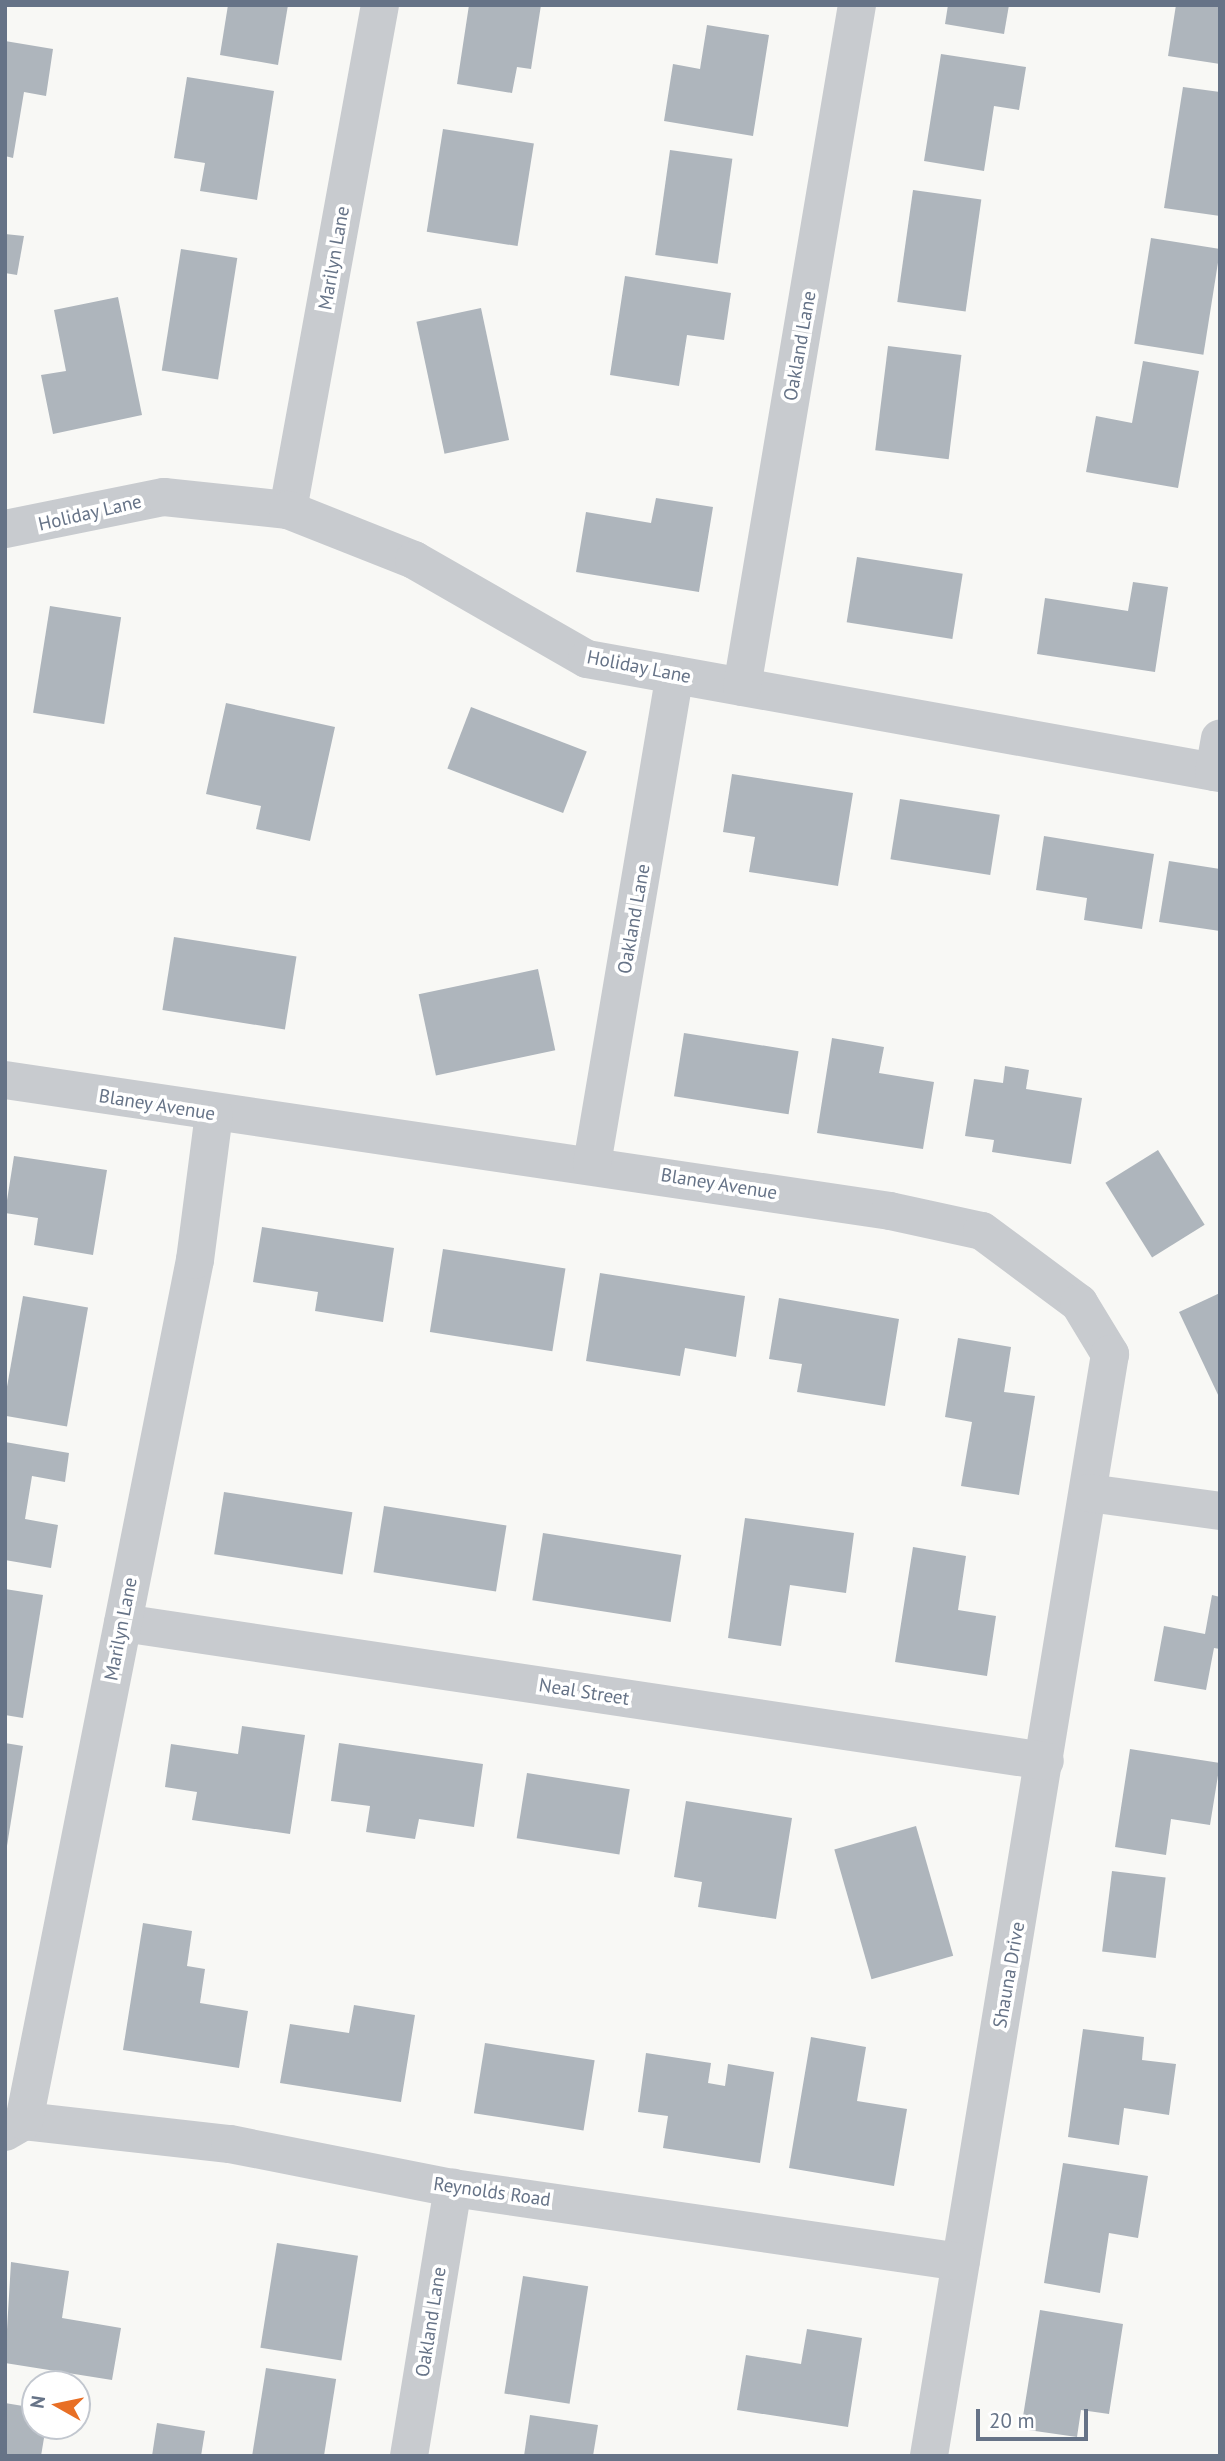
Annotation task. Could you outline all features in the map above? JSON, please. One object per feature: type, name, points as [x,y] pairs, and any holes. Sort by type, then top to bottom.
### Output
[{"type":"street","name":"Marilyn Lane","points":[[288,510],[380,5]]},
{"type":"street","name":"Oakland Lane","points":[[742,687],[858,5]]},
{"type":"street","name":"Holiday Lane","points":[[5,529],[164,498],[288,510],[414,560],[587,659],[742,687],[1218,762]]},
{"type":"street","name":"Oakland Lane","points":[[592,1164],[675,675]]},
{"type":"street","name":"Blaney Avenue","points":[[5,1080],[214,1114],[592,1164],[982,1231],[1079,1303],[1110,1354],[1089,1493]]},
{"type":"street","name":"Marilyn Lane","points":[[14,2127],[123,1623],[195,1260],[214,1114]]},
{"type":"street","points":[[1089,1493],[1220,1511]]},
{"type":"street","name":"Shauna Drive","points":[[929,2456],[1089,1493]]},
{"type":"street","name":"Neal Street","points":[[123,1623],[1045,1761]]},
{"type":"street","name":"Reynolds Road","points":[[14,2127],[230,2144],[453,2188],[961,2262]]},
{"type":"street","name":"Oakland Lane","points":[[409,2456],[453,2188]]},
{"type":"building","points":[[228,5],[288,5],[278,65],[220,55]]},
{"type":"building","points":[[469,5],[541,5],[531,69],[517,67],[512,93],[457,84]]},
{"type":"building","points":[[948,5],[1009,5],[1004,34],[945,24]]},
{"type":"building","points":[[1176,5],[1220,5],[1220,64],[1168,56]]},
{"type":"building","points":[[707,25],[769,35],[753,136],[664,121],[673,64],[700,69]]},
{"type":"building","points":[[5,41],[53,49],[46,96],[24,92],[13,158],[5,156]]},
{"type":"building","points":[[941,54],[1026,67],[1019,110],[994,106],[984,171],[924,161]]},
{"type":"building","points":[[187,77],[274,91],[257,200],[200,191],[205,163],[174,158]]},
{"type":"building","points":[[1183,87],[1220,92],[1220,216],[1164,208]]},
{"type":"building","points":[[443,129],[534,143],[518,246],[427,232]]},
{"type":"building","points":[[670,150],[732,159],[718,264],[655,255]]},
{"type":"building","points":[[913,190],[981,200],[966,312],[897,302]]},
{"type":"building","points":[[5,234],[24,236],[17,275],[5,273]]},
{"type":"building","points":[[1151,238],[1220,249],[1203,355],[1134,344]]},
{"type":"building","points":[[181,249],[237,258],[218,379],[162,370]]},
{"type":"building","points":[[625,276],[731,293],[724,340],[687,335],[679,386],[610,375]]},
{"type":"building","points":[[118,297],[142,415],[53,434],[41,375],[66,371],[54,310]]},
{"type":"building","points":[[481,308],[509,440],[445,454],[416,322]]},
{"type":"building","points":[[888,346],[961,355],[949,459],[875,450]]},
{"type":"building","points":[[1143,361],[1199,371],[1178,488],[1086,472],[1096,416],[1132,423]]},
{"type":"building","points":[[656,498],[713,507],[699,592],[576,572],[586,512],[651,523]]},
{"type":"building","points":[[857,557],[963,574],[952,639],[847,622]]},
{"type":"building","points":[[1133,582],[1168,587],[1155,672],[1037,654],[1045,598],[1128,611]]},
{"type":"building","points":[[50,606],[121,617],[104,724],[33,713]]},
{"type":"building","points":[[226,703],[335,727],[310,841],[256,829],[261,806],[206,794]]},
{"type":"building","points":[[471,707],[587,751],[563,813],[447,769]]},
{"type":"building","points":[[732,774],[853,793],[838,886],[749,872],[755,837],[723,832]]},
{"type":"building","points":[[900,799],[1000,815],[990,875],[890,859]]},
{"type":"building","points":[[1044,836],[1154,854],[1142,929],[1084,920],[1087,898],[1036,890]]},
{"type":"building","points":[[1169,861],[1220,869],[1220,931],[1159,922]]},
{"type":"building","points":[[174,937],[296,956],[285,1029],[162,1010]]},
{"type":"building","points":[[538,969],[555,1050],[436,1076],[419,994]]},
{"type":"building","points":[[684,1033],[799,1051],[789,1114],[674,1096]]},
{"type":"building","points":[[832,1038],[884,1047],[879,1073],[934,1082],[923,1149],[817,1133]]},
{"type":"building","points":[[1005,1066],[1029,1070],[1026,1089],[1082,1098],[1071,1164],[992,1152],[994,1140],[965,1136],[974,1079],[1003,1083]]},
{"type":"building","points":[[1158,1150],[1205,1225],[1152,1257],[1105,1183]]},
{"type":"building","points":[[14,1156],[107,1170],[93,1255],[34,1245],[38,1218],[5,1213]]},
{"type":"building","points":[[262,1227],[394,1248],[383,1322],[315,1311],[318,1292],[253,1282]]},
{"type":"building","points":[[443,1249],[565,1268],[552,1351],[430,1332]]},
{"type":"building","points":[[600,1273],[745,1296],[736,1357],[685,1348],[680,1376],[586,1361]]},
{"type":"building","points":[[1220,1293],[1220,1399],[1179,1312]]},
{"type":"building","points":[[23,1296],[88,1307],[67,1427],[5,1416],[5,1398]]},
{"type":"building","points":[[779,1298],[899,1319],[885,1406],[797,1392],[802,1364],[769,1359]]},
{"type":"building","points":[[958,1338],[1011,1347],[1004,1392],[1035,1396],[1019,1495],[961,1486],[972,1422],[945,1417]]},
{"type":"building","points":[[5,1442],[69,1453],[65,1482],[32,1476],[25,1519],[58,1525],[51,1568],[5,1560]]},
{"type":"building","points":[[224,1492],[352,1512],[343,1575],[214,1554]]},
{"type":"building","points":[[384,1506],[506,1525],[496,1592],[374,1572]]},
{"type":"building","points":[[745,1518],[854,1533],[846,1593],[790,1585],[781,1646],[728,1638]]},
{"type":"building","points":[[543,1533],[681,1555],[671,1622],[532,1600]]},
{"type":"building","points":[[913,1547],[966,1556],[958,1610],[996,1616],[987,1676],[895,1662]]},
{"type":"building","points":[[5,1589],[43,1595],[23,1718],[5,1715]]},
{"type":"building","points":[[1212,1595],[1220,1597],[1220,1649],[1214,1648],[1206,1690],[1154,1681],[1164,1626],[1205,1634]]},
{"type":"building","points":[[242,1726],[305,1735],[290,1834],[192,1820],[197,1792],[165,1787],[171,1744],[238,1754]]},
{"type":"building","points":[[5,1743],[23,1746],[7,1846],[5,1846]]},
{"type":"building","points":[[339,1743],[483,1764],[474,1827],[419,1819],[415,1839],[366,1832],[370,1806],[331,1801]]},
{"type":"building","points":[[1130,1749],[1220,1763],[1210,1825],[1171,1819],[1166,1855],[1115,1847]]},
{"type":"building","points":[[527,1773],[630,1789],[619,1854],[517,1838]]},
{"type":"building","points":[[686,1801],[792,1818],[776,1919],[698,1907],[702,1882],[674,1877]]},
{"type":"building","points":[[916,1826],[953,1956],[872,1979],[834,1849]]},
{"type":"building","points":[[1112,1871],[1166,1878],[1156,1958],[1102,1951]]},
{"type":"building","points":[[143,1923],[192,1931],[187,1966],[205,1969],[200,2003],[248,2011],[239,2068],[123,2050]]},
{"type":"building","points":[[354,2005],[415,2015],[401,2102],[280,2083],[290,2024],[349,2033]]},
{"type":"building","points":[[1083,2029],[1144,2037],[1142,2060],[1176,2064],[1169,2115],[1124,2108],[1119,2145],[1068,2137]]},
{"type":"building","points":[[811,2037],[866,2047],[857,2101],[907,2109],[894,2186],[789,2168]]},
{"type":"building","points":[[485,2043],[595,2060],[584,2130],[474,2113]]},
{"type":"building","points":[[646,2053],[711,2063],[708,2083],[725,2086],[728,2064],[774,2072],[760,2163],[663,2148],[668,2116],[638,2112]]},
{"type":"building","points":[[1063,2163],[1148,2176],[1138,2238],[1109,2233],[1100,2293],[1044,2283]]},
{"type":"building","points":[[277,2243],[358,2256],[341,2361],[260,2348]]},
{"type":"building","points":[[11,2262],[69,2271],[62,2318],[121,2328],[112,2380],[91,2377],[91,2370],[49,2370],[5,2363]]},
{"type":"building","points":[[523,2276],[588,2286],[570,2404],[504,2394]]},
{"type":"building","points":[[1040,2310],[1123,2324],[1109,2414],[1081,2410],[1077,2437],[1021,2429]]},
{"type":"building","points":[[807,2329],[862,2338],[848,2427],[737,2410],[746,2355],[801,2364]]},
{"type":"building","points":[[266,2368],[336,2379],[324,2456],[252,2456]]},
{"type":"building","points":[[5,2403],[21,2406],[21,2440],[44,2440],[41,2456],[5,2456]]},
{"type":"building","points":[[530,2415],[598,2425],[593,2456],[524,2456]]},
{"type":"building","points":[[157,2423],[205,2431],[201,2456],[152,2456]]}]
